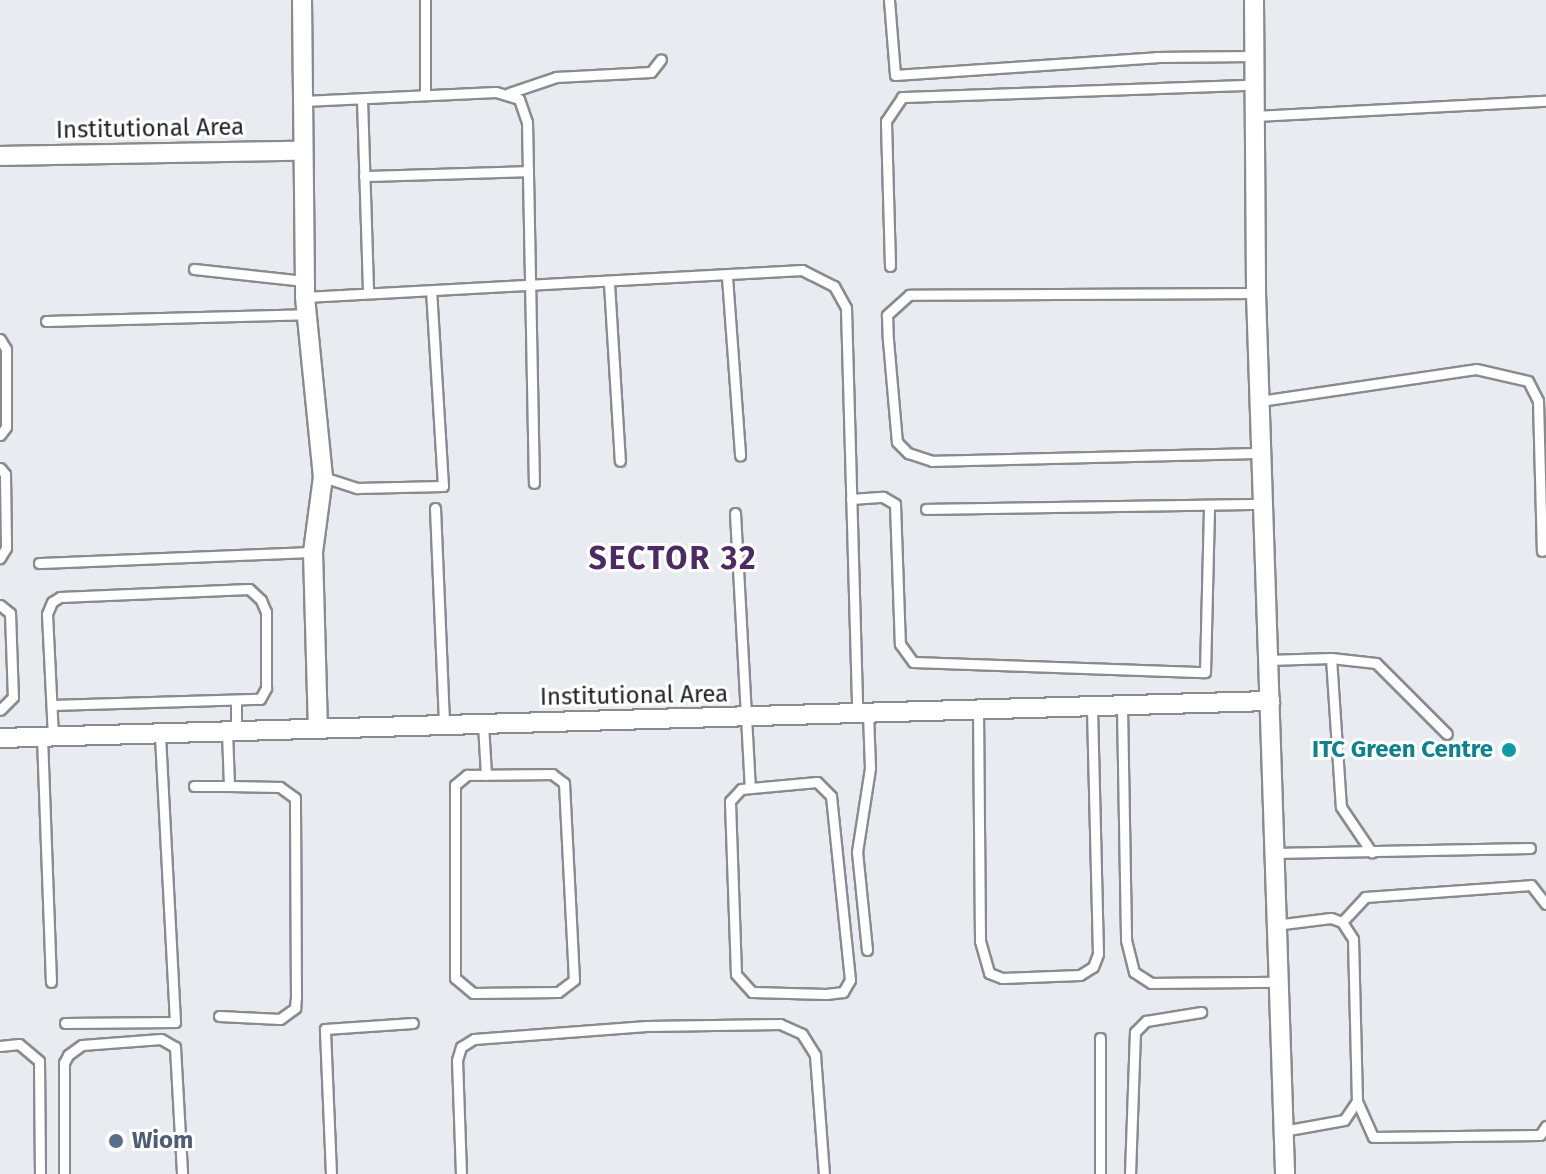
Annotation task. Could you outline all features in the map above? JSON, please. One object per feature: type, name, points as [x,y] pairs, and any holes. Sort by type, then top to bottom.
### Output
[{"type":"street","points":[[302,0],[301,151],[305,297],[323,477],[313,552],[318,729]]},
{"type":"street","points":[[1254,0],[1256,293],[1274,925],[1285,1174]]},
{"type":"street","name":"Institutional Area","points":[[0,156],[301,151]]},
{"type":"street","name":"Institutional Area","points":[[0,738],[1270,701]]},
{"type":"lane","points":[[425,0],[425,95]]},
{"type":"lane","points":[[889,0],[895,75],[1156,57],[1254,56]]},
{"type":"lane","points":[[303,101],[509,93],[556,77],[651,72],[661,59]]},
{"type":"lane","points":[[890,266],[886,121],[902,97],[1254,85]]},
{"type":"lane","points":[[509,93],[525,111],[533,286],[534,483]]},
{"type":"lane","points":[[362,99],[368,293]]},
{"type":"lane","points":[[1255,116],[1546,101]]},
{"type":"lane","points":[[364,176],[528,171]]},
{"type":"lane","points":[[194,269],[305,297]]},
{"type":"lane","points":[[46,321],[305,297],[727,277],[802,270],[834,286],[846,308],[851,499],[862,713],[870,768],[857,852],[867,950]]},
{"type":"lane","points":[[727,277],[740,456]]},
{"type":"lane","points":[[609,283],[620,461]]},
{"type":"lane","points":[[323,477],[357,488],[443,486],[431,291]]},
{"type":"lane","points":[[1256,293],[909,295],[887,315],[897,442],[908,453],[932,461],[1262,453]]},
{"type":"lane","points":[[0,339],[6,349],[6,427],[0,435]]},
{"type":"lane","points":[[1260,401],[1476,369],[1528,381],[1538,401],[1542,551]]},
{"type":"lane","points":[[0,468],[5,474],[6,548],[0,558]]},
{"type":"lane","points":[[851,499],[883,497],[895,504],[900,644],[913,662],[1205,672],[1209,508]]},
{"type":"lane","points":[[926,509],[1209,508],[1263,504]]},
{"type":"lane","points":[[435,508],[444,725]]},
{"type":"lane","points":[[735,513],[750,788]]},
{"type":"lane","points":[[39,563],[313,552]]},
{"type":"lane","points":[[51,982],[48,737],[52,705],[47,614],[60,597],[249,589],[266,612],[266,688],[260,699],[52,705]]},
{"type":"lane","points":[[0,605],[10,613],[13,697],[0,710]]},
{"type":"lane","points":[[1268,660],[1331,658],[1376,663],[1447,734]]},
{"type":"lane","points":[[1331,658],[1341,807],[1372,853]]},
{"type":"lane","points":[[229,786],[236,700]]},
{"type":"lane","points":[[1122,707],[1126,940],[1134,972],[1151,983],[1276,982]]},
{"type":"lane","points":[[978,710],[980,941],[989,973],[1002,978],[1080,975],[1093,967],[1098,954],[1092,708]]},
{"type":"lane","points":[[483,724],[486,775]]},
{"type":"lane","points":[[65,1023],[175,1022],[160,733]]},
{"type":"lane","points":[[552,774],[564,783],[574,980],[558,992],[473,993],[455,978],[455,785],[467,775],[486,775],[552,774]]},
{"type":"lane","points":[[817,782],[831,796],[850,980],[843,992],[752,992],[736,974],[730,801],[734,792],[750,788],[817,782]]},
{"type":"lane","points":[[194,786],[280,787],[295,798],[295,1008],[280,1019],[219,1016]]},
{"type":"lane","points":[[1273,853],[1530,848]]},
{"type":"lane","points":[[1342,922],[1365,897],[1531,885],[1546,904]]},
{"type":"lane","points":[[1274,925],[1331,918],[1342,922],[1353,939],[1357,1101],[1373,1137],[1540,1135],[1546,1126]]},
{"type":"lane","points":[[1130,1174],[1135,1032],[1146,1021],[1201,1012]]},
{"type":"lane","points":[[331,1174],[325,1029],[413,1023]]},
{"type":"lane","points":[[461,1174],[457,1060],[461,1047],[474,1039],[647,1026],[780,1024],[802,1034],[815,1055],[824,1174]]},
{"type":"lane","points":[[1100,1038],[1100,1174]]},
{"type":"lane","points":[[64,1174],[64,1063],[68,1055],[82,1045],[161,1039],[175,1047],[182,1174]]},
{"type":"lane","points":[[0,1046],[19,1044],[39,1061],[40,1174]]},
{"type":"lane","points":[[1283,1131],[1344,1120],[1357,1101]]},
{"type":"place","name":"ITC Green Centre","points":[[1509,750]]},
{"type":"place","name":"Wiom","points":[[116,1141]]},
{"type":"district","name":"SECTOR 32","points":[[673,558]]}]
